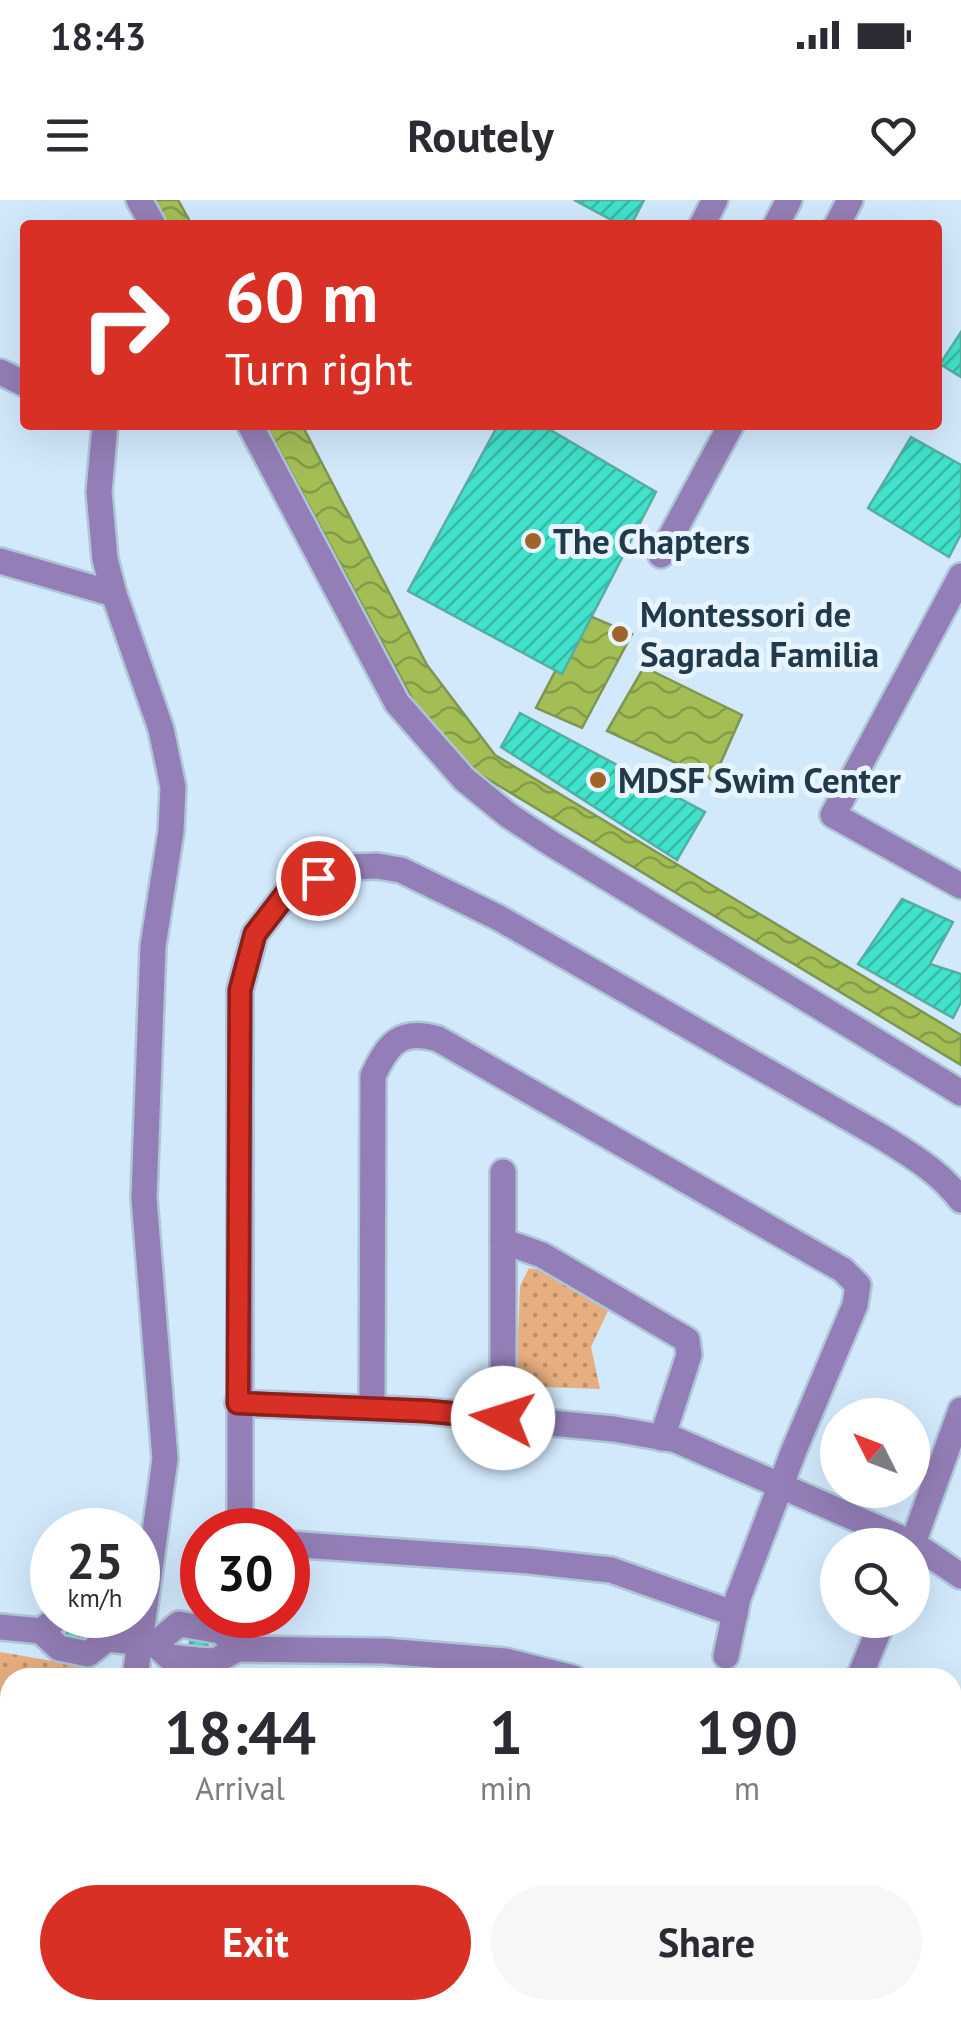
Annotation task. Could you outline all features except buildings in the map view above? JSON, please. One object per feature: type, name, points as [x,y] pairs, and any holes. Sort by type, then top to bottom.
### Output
[{"type":"street","points":[[105,430],[100,492],[105,559],[161,729],[173,787],[172,831],[153,946],[144,1198],[165,1459],[148,1643],[138,1668]]},
{"type":"street","points":[[253,430],[397,703],[464,778],[552,844],[961,1093]]},
{"type":"street","points":[[661,555],[728,430]]},
{"type":"street","points":[[0,561],[114,594]]},
{"type":"street","points":[[961,576],[833,814],[961,886]]},
{"type":"street","points":[[240,1508],[240,990],[255,934],[286,894],[318,878],[348,867],[402,870],[499,918],[882,1137],[929,1166],[961,1200]]},
{"type":"street","points":[[372,1408],[373,1076],[382,1056],[406,1036],[420,1034],[438,1039],[843,1270],[858,1285],[856,1305],[738,1598],[726,1656]]},
{"type":"street","points":[[503,1172],[503,1418]]},
{"type":"street","points":[[503,1241],[542,1254],[687,1340],[689,1355],[662,1438]]},
{"type":"street","points":[[238,1403],[503,1418],[614,1428],[676,1440],[875,1528]]},
{"type":"street","points":[[919,1528],[961,1410]]},
{"type":"street","points":[[310,1546],[611,1570],[735,1614]]},
{"type":"street","points":[[930,1556],[961,1576]]},
{"type":"street","points":[[0,1627],[41,1631],[59,1648],[88,1654],[107,1639],[148,1643],[179,1624],[220,1631],[238,1649],[384,1651],[504,1661],[532,1668]]},
{"type":"street","points":[[864,1668],[876,1638]]},
{"type":"shaded area","points":[[529,1268],[541,1270],[609,1309],[591,1347],[600,1389],[516,1386],[520,1286]]},
{"type":"shaded area","points":[[0,1652],[93,1668],[0,1668]]},
{"type":"water","points":[[154,200],[178,200],[189,220],[164,220]]},
{"type":"water","points":[[269,430],[305,430],[427,665],[495,755],[961,1035],[961,1065],[476,772],[414,702]]},
{"type":"water","points":[[585,614],[632,634],[582,728],[536,708]]},
{"type":"water","points":[[644,667],[742,715],[713,780],[607,731]]},
{"type":"place","name":"The Chapters","points":[[533,541]]},
{"type":"place","name":"Montessori de Sagrada Familia","points":[[620,634]]},
{"type":"place","name":"MDSF Swim Center","points":[[598,780]]},
{"type":"route","points":[[318,878],[286,894],[255,934],[240,990],[238,1403],[503,1418]]}]
